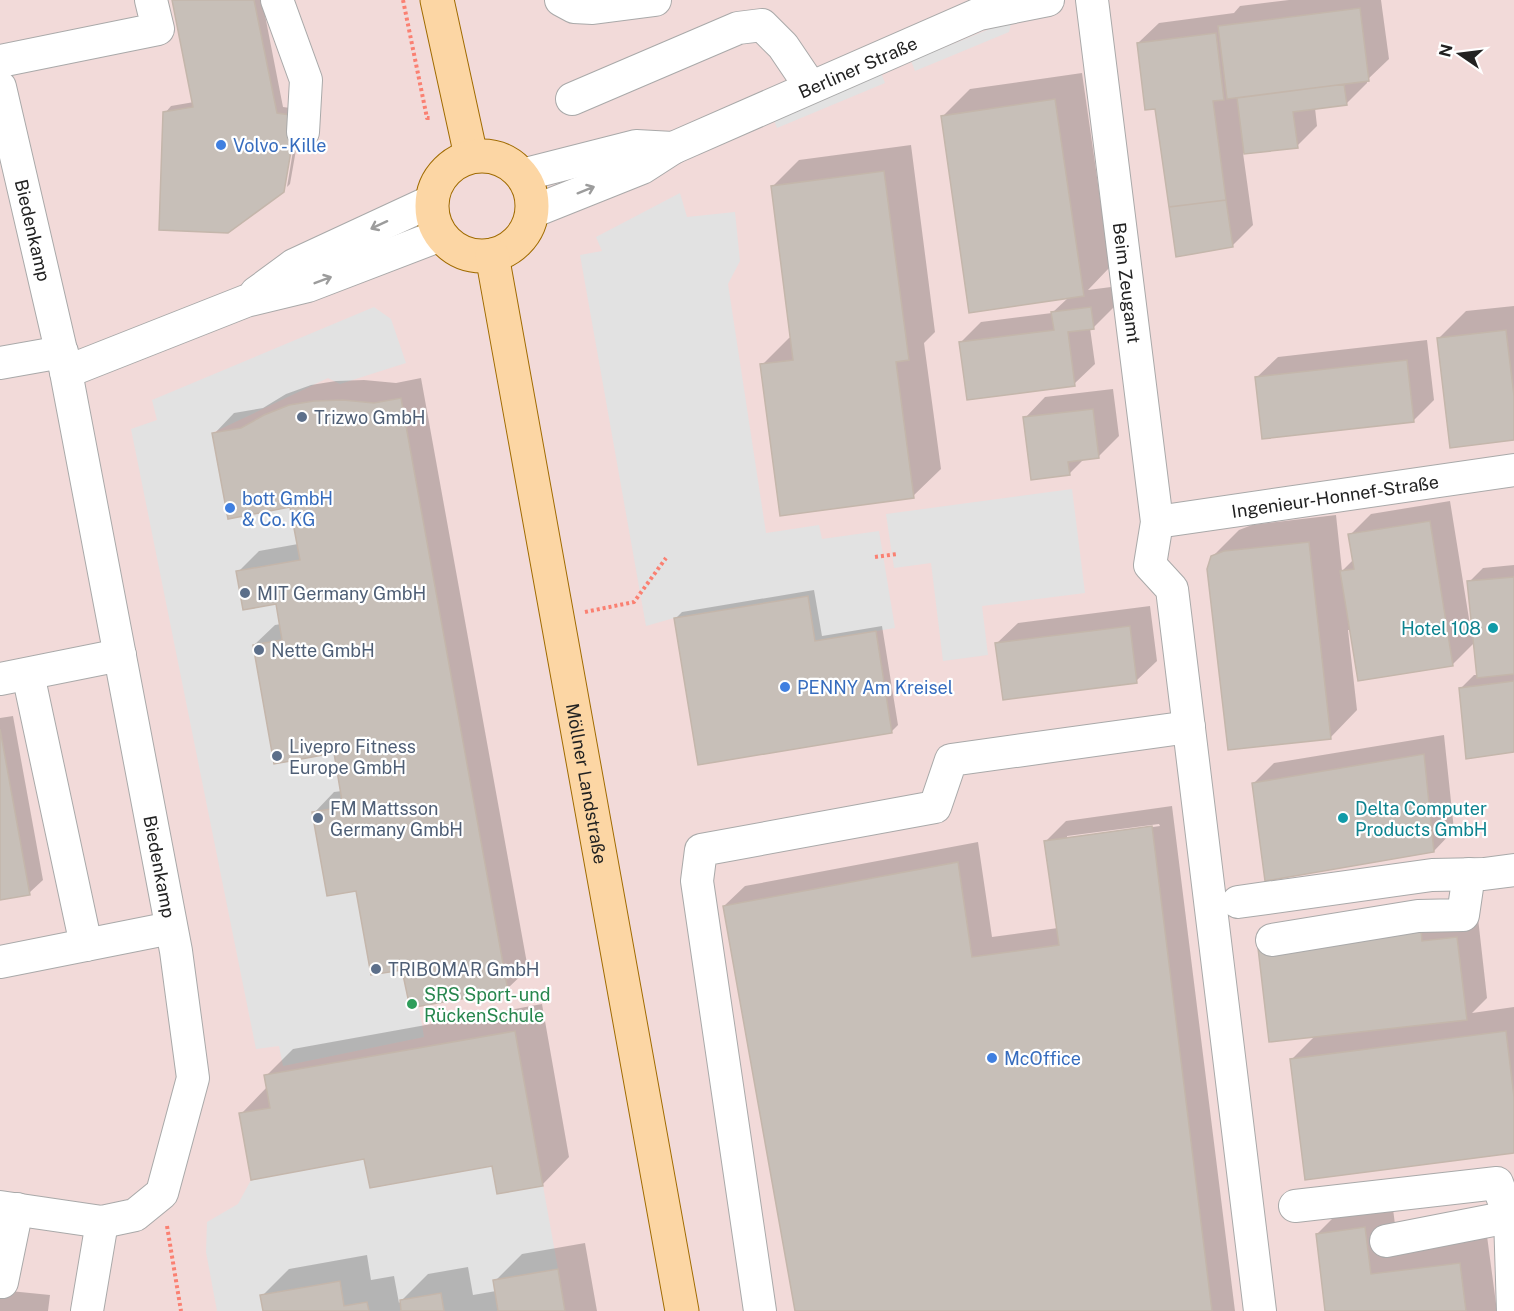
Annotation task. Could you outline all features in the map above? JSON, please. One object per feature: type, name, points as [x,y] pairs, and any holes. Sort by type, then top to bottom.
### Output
[{"type":"main road","points":[[437,0],[471,156]]},
{"type":"main road","points":[[486,155],[500,158],[512,165],[522,176],[530,193],[532,212],[519,240],[506,250],[492,255],[477,256],[451,245],[441,235],[432,213],[432,201],[436,186],[444,173],[456,162],[471,156],[486,155]]},
{"type":"main road","name":"Möllner Landstraße","points":[[492,255],[682,1311]]},
{"type":"street","points":[[0,61],[158,29],[151,0]]},
{"type":"street","points":[[277,0],[306,80],[303,132]]},
{"type":"street","points":[[561,0],[574,7],[594,8],[655,0]]},
{"type":"street","name":"Berliner Straße","points":[[532,212],[642,168],[673,148],[810,86],[979,14],[1048,0]]},
{"type":"street","name":"Beim Zeugamt","points":[[1092,0],[1157,522],[1150,564],[1172,589],[1189,727]]},
{"type":"street","points":[[572,99],[738,28],[762,25],[783,46],[810,86]]},
{"type":"street","name":"Biedenkamp","points":[[0,87],[64,362],[171,928],[193,1078],[162,1193]]},
{"type":"street","name":"Berliner Straße","points":[[522,176],[636,146],[673,148]]},
{"type":"street","points":[[246,301],[294,265],[432,201]]},
{"type":"street","points":[[0,363],[64,362],[246,301],[308,286],[441,235]]},
{"type":"street","name":"Ingenieur-Honnef-Straße","points":[[1157,522],[1514,470]]},
{"type":"street","points":[[87,945],[14,676],[120,655]]},
{"type":"street","points":[[760,1311],[698,881],[701,850],[935,807],[951,760],[1189,727],[1260,1311]]},
{"type":"street","points":[[1238,902],[1432,874],[1469,874],[1514,870]]},
{"type":"street","points":[[1272,940],[1418,916],[1463,915],[1469,874]]},
{"type":"street","points":[[0,962],[171,928]]},
{"type":"street","points":[[1295,1206],[1497,1183],[1512,1217],[1513,1311]]},
{"type":"street","points":[[0,1281],[3,1282],[8,1208],[102,1222],[135,1215],[162,1193]]},
{"type":"street","points":[[1386,1241],[1512,1217]]},
{"type":"street","points":[[87,1311],[102,1222]]},
{"type":"path","points":[[875,557],[897,554]]},
{"type":"path","points":[[558,617],[634,602],[666,558]]},
{"type":"path","points":[[162,1193],[181,1311]]},
{"type":"shaded area","points":[[0,0],[1514,0],[1514,1311],[0,1311]]},
{"type":"shaded area","points":[[1012,20],[1009,32],[915,71],[911,61]]},
{"type":"shaded area","points":[[881,73],[885,83],[777,128],[773,118]]},
{"type":"shaded area","points":[[680,193],[687,217],[735,212],[740,261],[728,284],[766,533],[819,525],[822,539],[879,531],[895,628],[815,641],[808,596],[674,618],[646,626],[580,255],[602,251],[596,237]]},
{"type":"shaded area","points":[[374,307],[391,319],[406,363],[340,384],[328,378],[212,433],[228,518],[290,507],[300,560],[236,571],[243,610],[276,604],[282,640],[253,645],[274,764],[334,753],[343,807],[312,813],[327,896],[356,891],[371,975],[402,970],[409,1008],[419,1007],[424,1037],[283,1066],[279,1046],[256,1049],[131,429],[157,420],[152,400]]},
{"type":"shaded area","points":[[1072,489],[1085,593],[982,606],[988,655],[943,661],[931,563],[894,568],[886,514]]},
{"type":"shaded area","points":[[364,1159],[370,1188],[492,1166],[497,1194],[543,1186],[558,1269],[493,1280],[498,1311],[444,1311],[441,1293],[400,1300],[401,1311],[369,1311],[367,1302],[344,1306],[340,1282],[260,1295],[263,1311],[217,1311],[206,1252],[207,1222],[238,1204],[251,1180]]},
{"type":"building","points":[[172,0],[254,0],[277,113],[297,116],[284,192],[228,233],[159,230],[163,112],[193,107]]},
{"type":"building","points":[[1360,8],[1369,81],[1227,99],[1218,26]]},
{"type":"building","points":[[1216,33],[1224,100],[1213,101],[1226,200],[1169,207],[1155,109],[1145,110],[1137,43]]},
{"type":"building","points":[[1344,84],[1347,105],[1293,112],[1298,148],[1244,154],[1237,98]]},
{"type":"building","points":[[1055,99],[1084,296],[969,313],[941,116]]},
{"type":"building","points":[[884,171],[909,360],[896,362],[914,498],[780,516],[760,364],[793,360],[771,186]]},
{"type":"building","points":[[1226,200],[1233,247],[1176,257],[1169,207]]},
{"type":"building","points":[[1091,307],[1094,329],[1068,332],[1075,386],[967,400],[959,342],[1054,330],[1051,312]]},
{"type":"building","points":[[1506,330],[1514,396],[1514,440],[1450,448],[1437,338]]},
{"type":"building","points":[[1407,360],[1414,422],[1262,439],[1255,377]]},
{"type":"building","points":[[401,398],[508,991],[410,1008],[402,970],[371,975],[356,891],[327,896],[312,812],[343,807],[334,753],[274,764],[253,645],[282,640],[276,604],[243,610],[236,571],[300,560],[290,507],[228,519],[212,433],[241,428],[289,405],[343,400],[374,403]]},
{"type":"building","points":[[1093,409],[1099,458],[1068,462],[1070,475],[1031,480],[1023,417]]},
{"type":"building","points":[[1430,521],[1453,666],[1358,681],[1340,571],[1354,569],[1348,534]]},
{"type":"building","points":[[1309,542],[1331,739],[1228,750],[1207,569],[1211,556],[1224,551]]},
{"type":"building","name":"Hotel 108","points":[[1514,577],[1514,674],[1477,678],[1467,581]]},
{"type":"building","name":"PENNY Am Kreisel","points":[[808,596],[815,641],[876,631],[892,733],[698,765],[674,618]]},
{"type":"building","points":[[1130,626],[1137,683],[1003,700],[995,643]]},
{"type":"building","points":[[1514,681],[1514,752],[1466,759],[1459,688]]},
{"type":"building","points":[[0,729],[30,895],[0,900]]},
{"type":"building","name":"Delta Computer Products GmbH","points":[[1424,754],[1434,852],[1265,881],[1252,783]]},
{"type":"building","points":[[1152,826],[1212,1311],[795,1311],[723,906],[958,862],[972,957],[1059,945],[1044,841]]},
{"type":"building","points":[[1421,930],[1422,941],[1457,937],[1467,1020],[1269,1042],[1258,948]]},
{"type":"building","points":[[515,1031],[543,1186],[497,1194],[492,1166],[370,1188],[364,1159],[251,1180],[239,1113],[270,1108],[264,1075]]},
{"type":"building","points":[[1506,1031],[1514,1097],[1514,1153],[1305,1180],[1290,1059]]},
{"type":"building","points":[[1365,1227],[1371,1274],[1460,1263],[1466,1311],[1325,1311],[1316,1234]]},
{"type":"building","points":[[558,1269],[565,1311],[498,1311],[493,1280]]},
{"type":"building","points":[[340,1281],[344,1306],[367,1302],[369,1311],[263,1311],[260,1295]]},
{"type":"building","points":[[441,1293],[444,1311],[401,1311],[400,1300]]},
{"type":"place","name":"Volvo - Kille","points":[[221,145]]},
{"type":"place","name":"Trizwo GmbH","points":[[302,417]]},
{"type":"place","name":"bott GmbH & Co. KG","points":[[230,508]]},
{"type":"place","name":"MIT Germany GmbH","points":[[245,593]]},
{"type":"place","name":"Hotel 108","points":[[1493,628]]},
{"type":"place","name":"Nette GmbH","points":[[259,650]]},
{"type":"place","name":"PENNY Am Kreisel","points":[[785,687]]},
{"type":"place","name":"Livepro Fitness Europe GmbH","points":[[277,756]]},
{"type":"place","name":"FM Mattsson Germany GmbH","points":[[318,818]]},
{"type":"place","name":"Delta Computer Products GmbH","points":[[1343,818]]},
{"type":"place","name":"TRIBOMAR GmbH","points":[[376,969]]},
{"type":"place","name":"SRS Sport- und RückenSchule","points":[[412,1004]]},
{"type":"place","name":"McOffice","points":[[992,1058]]}]
